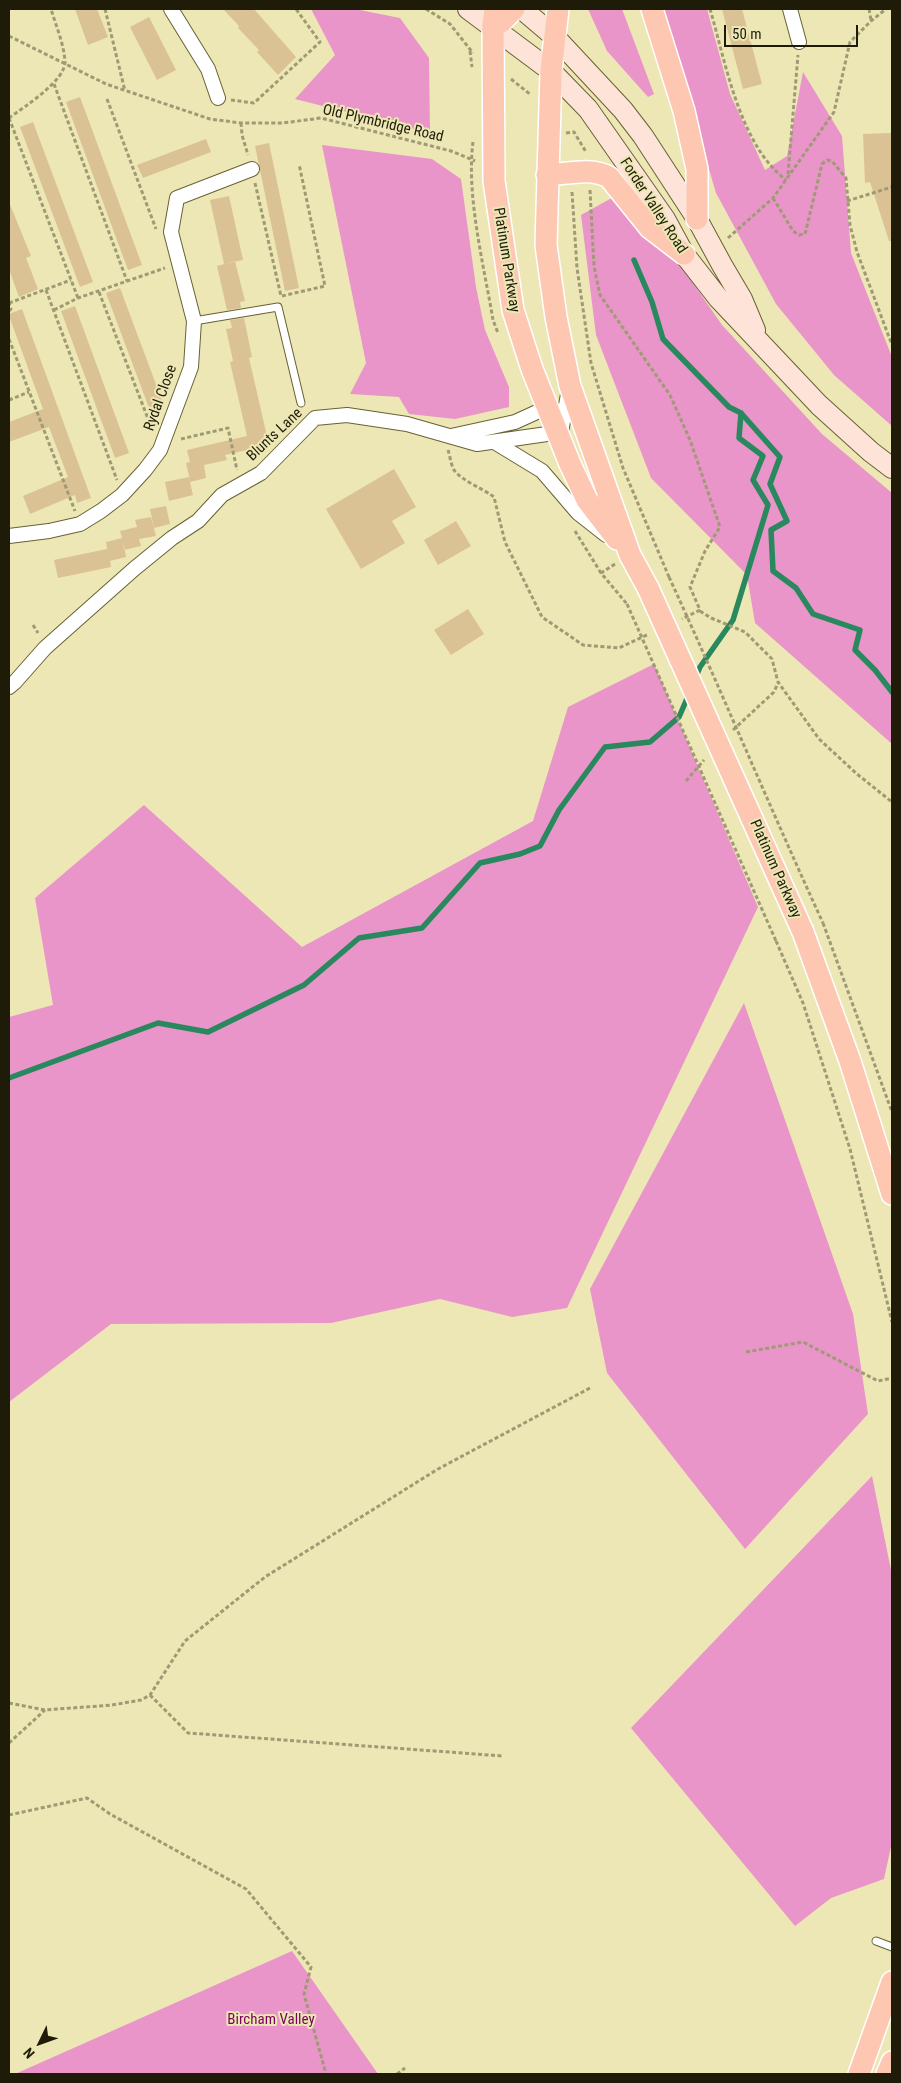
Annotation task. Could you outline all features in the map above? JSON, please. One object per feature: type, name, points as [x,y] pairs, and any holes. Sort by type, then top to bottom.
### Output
[{"type":"main road","name":"Forder Valley Road","points":[[468,9],[494,17],[551,71],[591,114],[661,212],[684,254],[719,299],[819,404],[871,452],[892,468]]},
{"type":"main road","points":[[494,17],[502,22],[514,9]]},
{"type":"main road","points":[[522,9],[555,37]]},
{"type":"main road","points":[[551,71],[558,9]]},
{"type":"main road","points":[[652,9],[684,111],[697,170],[697,219]]},
{"type":"main road","name":"Platinum Parkway","points":[[494,17],[494,181],[512,310],[532,369],[587,500],[630,555]]},
{"type":"main road","name":"Forder Valley Road","points":[[555,37],[623,110],[643,136],[697,219],[742,299],[758,339]]},
{"type":"main road","name":"Platinum Parkway","points":[[551,71],[546,245],[556,317],[570,386],[630,555],[648,588],[803,932],[850,1061],[892,1194]]},
{"type":"main road","points":[[547,176],[592,171],[600,172],[609,177],[650,228],[684,254]]},
{"type":"main road","points":[[859,2074],[892,1982]]},
{"type":"main road","points":[[887,2074],[892,2062]]},
{"type":"street","points":[[171,9],[208,69],[218,98]]},
{"type":"street","points":[[790,9],[799,42]]},
{"type":"street","name":"Rydal Close","points":[[9,536],[49,531],[80,524],[101,512],[122,495],[145,470],[160,447],[191,367],[194,321],[171,232],[177,198],[252,169]]},
{"type":"street","points":[[558,433],[562,432],[570,386]]},
{"type":"street","points":[[448,437],[515,422],[548,407]]},
{"type":"street","name":"Blunts Lane","points":[[9,687],[45,648],[134,569],[172,538],[198,522],[222,495],[261,473],[315,418],[347,415],[407,424],[477,444],[496,443],[558,433]]},
{"type":"street","points":[[496,443],[542,471],[578,513],[630,555]]},
{"type":"lane","points":[[194,321],[278,307],[301,403]]},
{"type":"lane","points":[[876,1941],[892,1947]]},
{"type":"path","points":[[51,9],[62,46],[65,63],[63,69],[54,84],[9,118],[78,298]]},
{"type":"path","points":[[105,9],[125,91]]},
{"type":"path","points":[[218,98],[254,104],[320,42],[296,9]]},
{"type":"path","points":[[426,9],[450,24],[470,50]]},
{"type":"path","points":[[710,9],[743,117],[760,152],[776,172],[786,180]]},
{"type":"path","points":[[869,9],[871,21]]},
{"type":"path","points":[[712,246],[730,237],[773,198],[834,112],[850,42],[886,9]]},
{"type":"path","points":[[9,36],[65,63]]},
{"type":"path","points":[[788,175],[799,42]]},
{"type":"path","name":"Old Plymbridge Road","points":[[65,63],[106,84],[210,119],[283,123],[321,118],[451,151],[470,160],[494,166]]},
{"type":"path","points":[[54,84],[127,281]]},
{"type":"path","points":[[107,99],[156,229]]},
{"type":"path","points":[[242,122],[242,135],[252,169],[281,297],[325,286],[299,164]]},
{"type":"path","points":[[773,198],[793,231],[799,235],[805,234],[822,164],[827,160],[832,160],[846,178],[850,225],[857,252],[892,345]]},
{"type":"path","points":[[571,174],[577,268],[590,363],[624,468],[669,577],[726,700],[776,820],[823,923],[892,1112]]},
{"type":"path","points":[[847,201],[892,187]]},
{"type":"path","points":[[53,310],[78,298],[127,281],[170,267],[181,268]]},
{"type":"path","points":[[9,311],[11,310],[9,303],[71,280]]},
{"type":"path","points":[[46,290],[122,495]]},
{"type":"path","points":[[99,292],[160,447],[228,428],[237,470]]},
{"type":"path","points":[[9,339],[80,524]]},
{"type":"path","points":[[9,400],[29,392]]},
{"type":"path","points":[[630,555],[601,573],[628,604],[803,1003],[850,1149],[892,1322]]},
{"type":"path","points":[[700,610],[711,618],[745,632],[772,659],[778,682],[819,739],[857,774],[892,802]]},
{"type":"path","points":[[746,1352],[803,1342],[878,1381],[892,1378]]},
{"type":"path","points":[[9,1703],[44,1710],[112,1705],[141,1700],[150,1695],[185,1641],[265,1578],[438,1469],[590,1388]]},
{"type":"path","points":[[150,1695],[188,1734],[503,1756]]},
{"type":"path","points":[[9,1743],[44,1710]]},
{"type":"path","points":[[9,1815],[87,1798],[110,1814],[246,1889],[311,1967],[304,1994],[326,2074]]},
{"type":"path","points":[[397,2074],[406,2068]]},
{"type":"green space","points":[[311,9],[355,9],[400,18],[429,58],[430,133],[295,99],[335,55]]},
{"type":"green space","points":[[588,9],[622,9],[654,94],[648,97],[607,51]]},
{"type":"green space","points":[[662,9],[707,9],[730,94],[765,170],[787,156],[803,72],[842,136],[851,253],[892,357],[892,426],[834,375],[776,304],[716,193]]},
{"type":"green space","points":[[322,145],[432,159],[461,179],[476,287],[485,330],[509,387],[509,407],[455,419],[409,414],[399,397],[350,394],[366,363]]},
{"type":"green space","points":[[628,189],[722,325],[822,434],[892,493],[892,744],[755,623],[747,575],[651,478],[596,335],[581,215]]},
{"type":"green space","points":[[654,664],[758,907],[567,1308],[512,1317],[440,1299],[331,1323],[111,1324],[9,1402],[9,1017],[53,1005],[35,898],[144,805],[302,947],[533,821],[568,707]]},
{"type":"green space","points":[[744,1003],[853,1314],[868,1414],[745,1549],[607,1373],[590,1289]]},
{"type":"green space","points":[[872,1476],[892,1575],[892,1842],[884,1879],[831,1898],[795,1926],[631,1728]]},
{"type":"green space","name":"Bircham Valley","points":[[292,1951],[378,2074],[15,2074]]},
{"type":"building","points":[[75,9],[97,9],[108,37],[88,45]]},
{"type":"building","points":[[223,9],[254,9],[296,57],[278,75]]},
{"type":"building","points":[[722,9],[742,9],[762,84],[743,89]]},
{"type":"building","points":[[149,17],[176,70],[157,80],[130,27]]},
{"type":"building","points":[[80,97],[142,265],[128,270],[66,102]]},
{"type":"building","points":[[33,122],[93,282],[80,287],[20,127]]},
{"type":"building","points":[[891,133],[892,241],[889,241],[870,182],[865,183],[863,134]]},
{"type":"building","points":[[206,139],[211,152],[143,178],[137,165]]},
{"type":"building","points":[[269,143],[299,288],[285,291],[255,146]]},
{"type":"building","points":[[229,196],[243,260],[224,264],[210,200]]},
{"type":"building","points":[[9,202],[31,256],[26,258],[38,289],[19,297],[9,269]]},
{"type":"building","points":[[235,261],[245,301],[240,302],[241,308],[227,310],[217,266]]},
{"type":"building","points":[[120,288],[163,403],[149,408],[106,293]]},
{"type":"building","points":[[75,306],[129,453],[115,458],[61,311]]},
{"type":"building","points":[[22,309],[91,498],[77,503],[75,495],[30,514],[23,496],[68,477],[49,427],[9,442],[9,422],[43,409],[9,316],[9,314]]},
{"type":"building","points":[[244,318],[252,357],[249,358],[269,445],[225,455],[227,460],[204,465],[206,478],[190,482],[193,495],[169,501],[165,482],[189,477],[190,480],[186,463],[190,462],[187,450],[247,436],[230,362],[233,361],[226,329],[232,328],[230,320]]},
{"type":"building","points":[[394,469],[416,507],[392,521],[405,543],[361,569],[326,509]]},
{"type":"building","points":[[166,506],[170,524],[154,528],[150,509]]},
{"type":"building","points":[[151,517],[156,536],[139,539],[141,546],[125,550],[126,557],[110,561],[111,567],[58,578],[54,560],[107,549],[106,542],[122,538],[120,531],[137,527],[135,520]]},
{"type":"building","points":[[456,521],[471,546],[438,565],[424,540]]},
{"type":"building","points":[[468,609],[484,634],[451,655],[434,630]]},
{"type":"waterway","points":[[634,260],[652,302],[663,339],[729,407],[741,413],[780,457],[770,484],[787,521],[771,530],[773,571],[796,588],[813,614],[860,630],[855,650],[875,670],[892,692]]},
{"type":"waterway","points":[[695,679],[700,667],[733,620],[768,505],[753,480],[763,456],[739,438],[741,413]]},
{"type":"waterway","points":[[9,1078],[158,1023],[208,1032],[304,985],[359,938],[422,928],[480,863],[520,854],[540,846],[559,810],[605,747],[650,742],[679,717],[689,694]]}]
